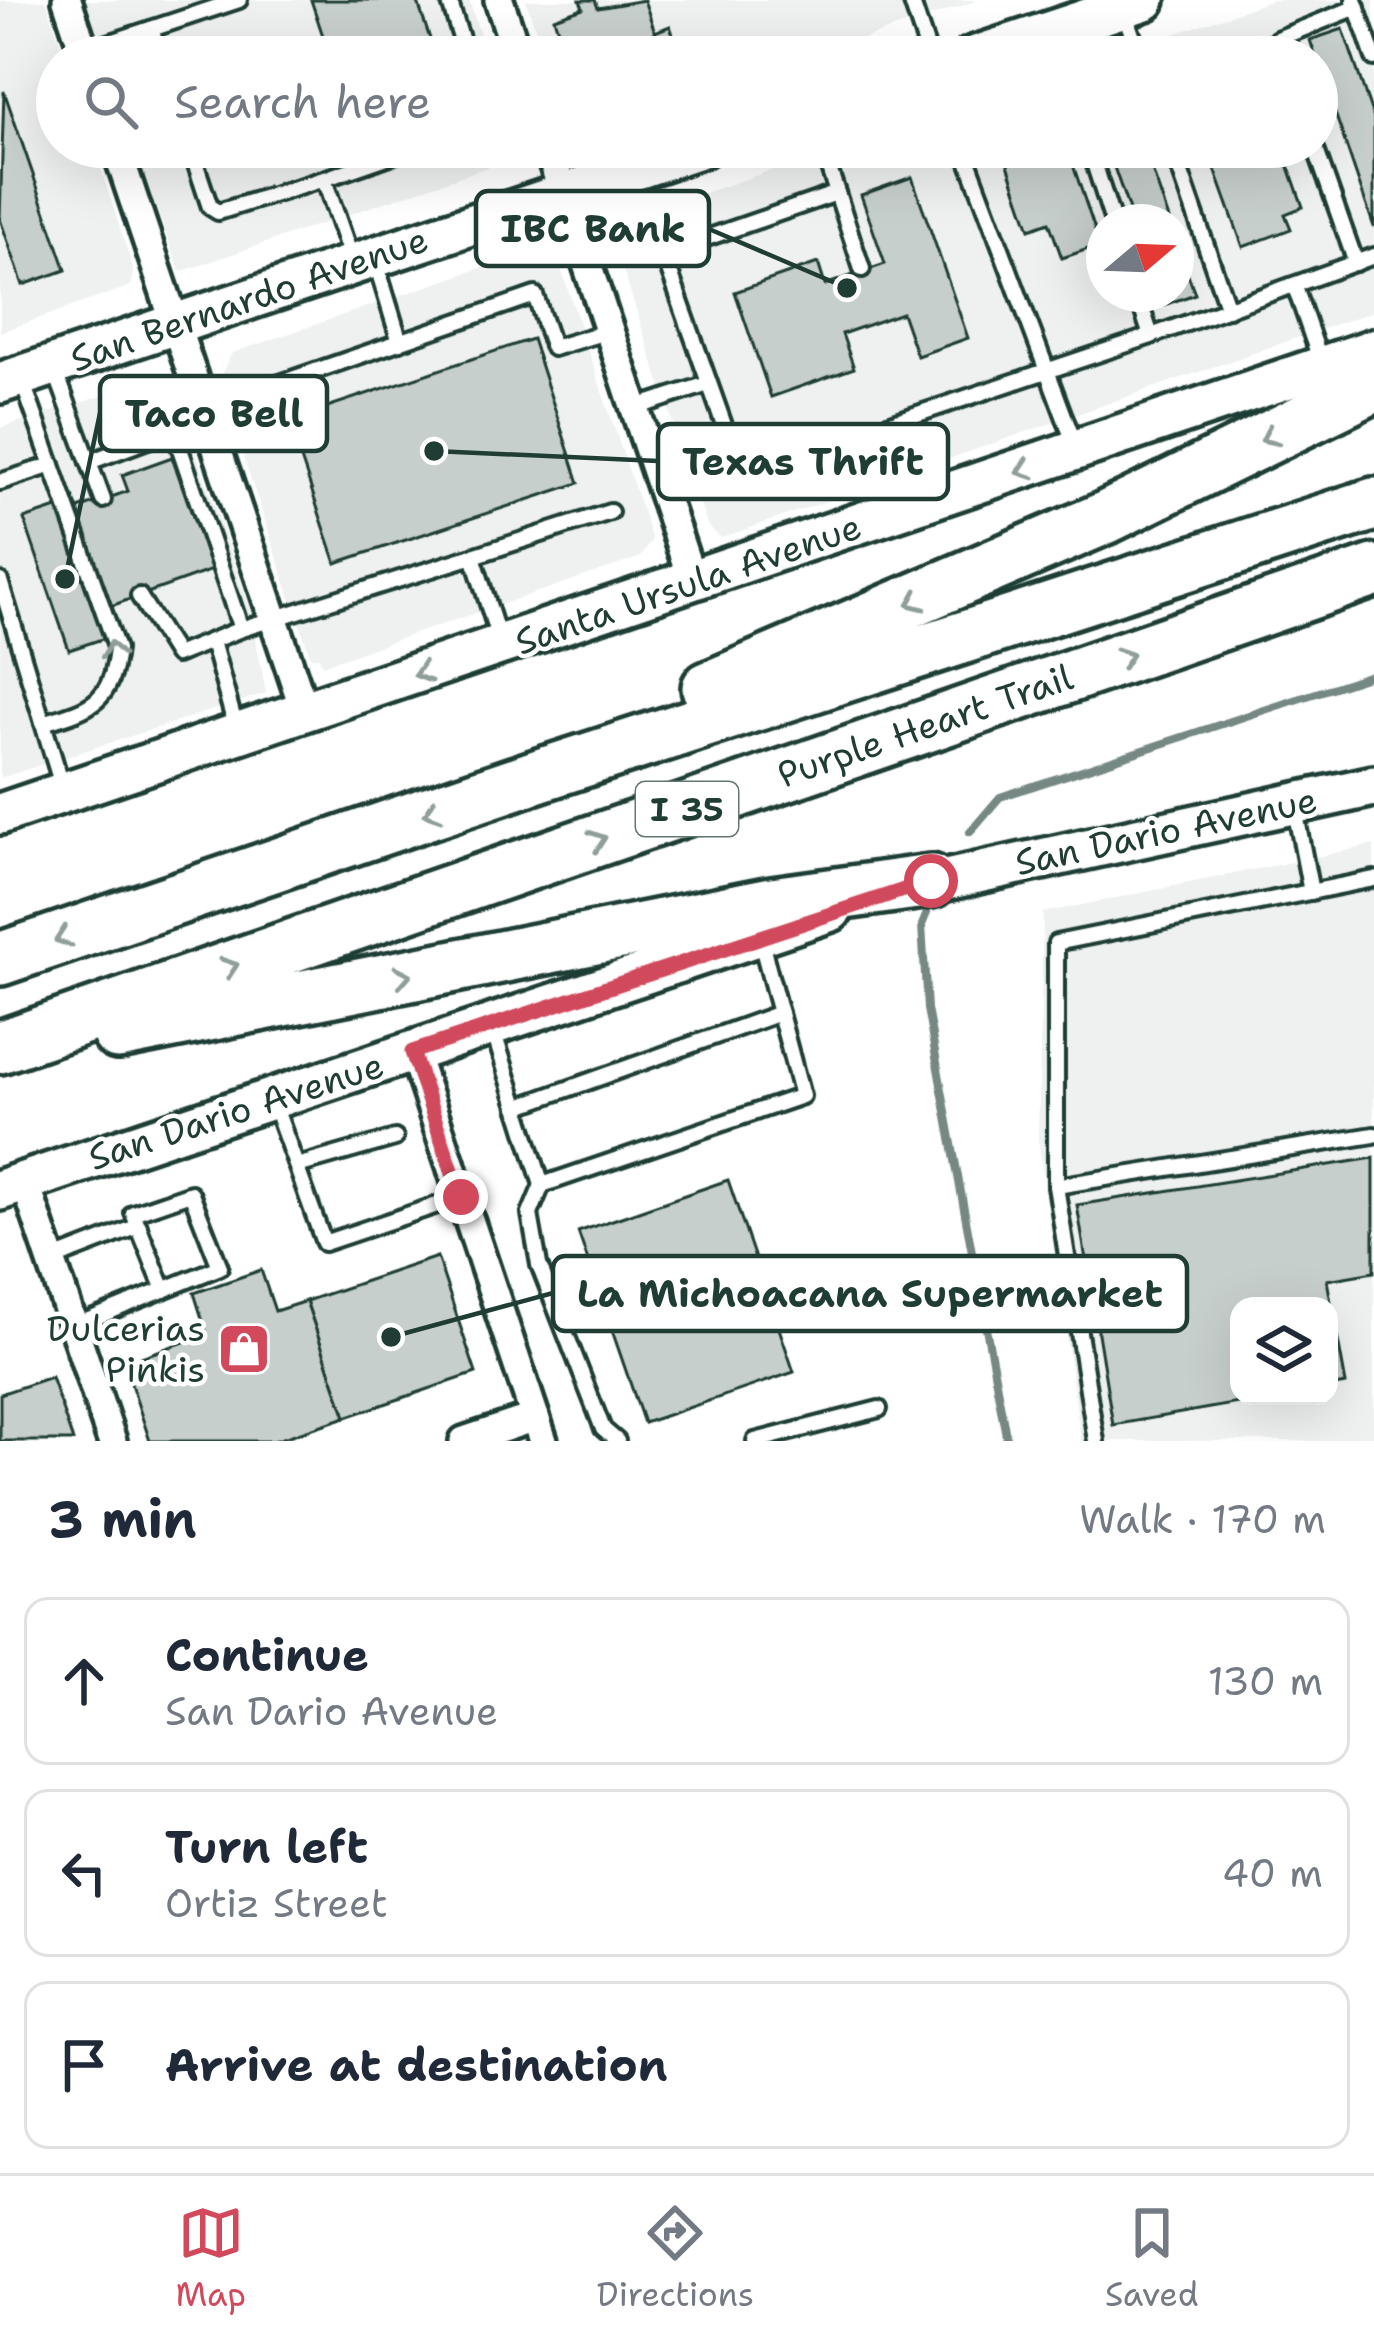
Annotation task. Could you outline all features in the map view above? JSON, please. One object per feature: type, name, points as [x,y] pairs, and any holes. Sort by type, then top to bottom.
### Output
[{"type":"highway","points":[[543,774],[640,715],[857,628],[1105,518],[1374,386]]},
{"type":"highway","name":"Purple Heart Trail","points":[[0,959],[543,774],[1374,504]]},
{"type":"highway","name":"Purple Heart Trail","points":[[0,1047],[1374,571]]},
{"type":"highway","points":[[0,1057],[772,903],[931,881]]},
{"type":"main road","points":[[1058,36],[1134,4]]},
{"type":"main road","name":"San Bernardo Avenue","points":[[25,375],[639,168]]},
{"type":"main road","name":"Santa Ursula Avenue","points":[[0,814],[1374,350]]},
{"type":"main road","name":"San Dario Avenue","points":[[12,1186],[931,881],[1374,786]]},
{"type":"street","points":[[67,0],[79,36]]},
{"type":"street","points":[[499,0],[511,36]]},
{"type":"street","points":[[123,168],[305,712]]},
{"type":"street","points":[[555,168],[693,583]]},
{"type":"street","points":[[412,1052],[539,1429],[464,1441]]},
{"type":"street","points":[[12,1186],[52,1260],[112,1441]]},
{"type":"lane","points":[[133,36],[239,0]]},
{"type":"lane","points":[[449,0],[460,36]]},
{"type":"lane","points":[[911,0],[923,36]]},
{"type":"lane","points":[[1283,36],[1356,3],[1374,58]]},
{"type":"lane","points":[[1134,4],[1138,36]]},
{"type":"lane","points":[[151,29],[153,36]]},
{"type":"lane","points":[[197,168],[210,207],[218,212],[356,168]]},
{"type":"lane","points":[[829,168],[862,269]]},
{"type":"lane","points":[[971,168],[1078,452]]},
{"type":"lane","points":[[1096,168],[1107,204]]},
{"type":"lane","points":[[1179,168],[1228,309]]},
{"type":"lane","points":[[1322,168],[1356,263]]},
{"type":"lane","points":[[324,179],[400,342]]},
{"type":"lane","points":[[838,193],[663,253],[741,473],[1295,287],[1374,256]]},
{"type":"lane","points":[[1295,287],[1323,367]]},
{"type":"lane","points":[[88,462],[173,431],[241,420],[260,390],[535,296],[553,348],[609,331]]},
{"type":"lane","points":[[1143,312],[1150,336]]},
{"type":"lane","points":[[25,375],[88,462],[103,500]]},
{"type":"lane","points":[[25,375],[117,650],[114,679],[104,698],[43,723]]},
{"type":"lane","points":[[634,408],[708,384]]},
{"type":"lane","points":[[173,431],[241,629]]},
{"type":"lane","points":[[0,482],[52,465]]},
{"type":"lane","points":[[140,596],[176,655],[241,629],[610,512]]},
{"type":"lane","points":[[473,556],[502,647]]},
{"type":"lane","points":[[0,581],[64,793]]},
{"type":"lane","points":[[212,641],[238,735]]},
{"type":"lane","points":[[1294,803],[1311,892]]},
{"type":"lane","points":[[1096,1441],[1056,1186],[1056,943],[1374,879]]},
{"type":"lane","points":[[542,1185],[802,1096],[759,935]]},
{"type":"lane","points":[[517,1107],[780,1013]]},
{"type":"lane","points":[[491,1025],[542,1185],[530,1214],[539,1265],[603,1429],[617,1441]]},
{"type":"lane","points":[[273,1099],[325,1243],[461,1197]]},
{"type":"lane","points":[[1056,1186],[1374,1135]]},
{"type":"lane","points":[[296,1166],[395,1138]]},
{"type":"lane","points":[[74,1327],[220,1268],[190,1193],[134,1214],[164,1290]]},
{"type":"lane","points":[[52,1260],[139,1226]]},
{"type":"lane","points":[[755,1441],[879,1409]]},
{"type":"shaded area","points":[[46,0],[58,36],[36,36],[36,168],[101,168],[133,269],[131,286],[0,332],[0,1]]},
{"type":"shaded area","points":[[84,0],[469,0],[480,36],[97,36]]},
{"type":"shaded area","points":[[526,0],[979,0],[872,36],[538,36]]},
{"type":"shaded area","points":[[1273,0],[1374,0],[1374,311],[721,538],[707,525],[608,225],[778,168],[1338,168],[1338,36],[1168,36]]},
{"type":"shaded area","points":[[142,168],[485,168],[180,272]]},
{"type":"shaded area","points":[[530,251],[557,257],[652,540],[641,557],[322,665],[319,657],[311,657],[219,378],[232,353]]},
{"type":"shaded area","points":[[169,375],[250,608],[266,693],[0,778],[0,428]]},
{"type":"shaded area","points":[[1374,845],[1374,1441],[1081,1441],[1038,1139],[1043,913]]},
{"type":"building","points":[[311,0],[417,0],[429,36],[323,36]]},
{"type":"building","points":[[580,0],[595,0],[598,8],[644,0],[655,32],[670,26],[674,36],[560,36],[554,18],[583,8]]},
{"type":"building","points":[[1343,29],[1374,119],[1374,227],[1338,122],[1338,36],[1322,36]]},
{"type":"building","points":[[4,91],[66,270],[23,285],[0,219]]},
{"type":"building","points":[[1009,168],[1074,168],[1086,204],[1086,250],[1062,258],[1049,222],[1030,229]]},
{"type":"building","points":[[1114,168],[1151,168],[1164,204],[1127,204]]},
{"type":"building","points":[[1215,168],[1289,168],[1303,207],[1285,214],[1291,229],[1243,247]]},
{"type":"building","points":[[912,177],[968,338],[917,356],[902,313],[842,334],[854,368],[771,397],[735,292],[818,263],[825,285],[885,264],[861,195]]},
{"type":"building","points":[[532,339],[579,483],[336,563],[288,420]]},
{"type":"building","points":[[172,457],[212,570],[108,607],[73,511],[128,491],[122,475]]},
{"type":"building","points":[[60,507],[105,638],[69,650],[24,519]]},
{"type":"building","points":[[1374,1158],[1374,1272],[1327,1280],[1330,1297],[1230,1297],[1230,1404],[1113,1425],[1077,1205]]},
{"type":"building","points":[[728,1180],[794,1372],[644,1423],[578,1232]]},
{"type":"building","points":[[437,1257],[476,1373],[346,1417],[306,1301]]},
{"type":"building","name":"Dulcerias Pinkis","points":[[261,1270],[275,1311],[306,1301],[346,1417],[274,1441],[150,1441],[124,1363],[207,1334],[194,1293]]},
{"type":"building","points":[[1338,1340],[1346,1384],[1338,1385]]},
{"type":"building","points":[[51,1377],[73,1441],[0,1441],[0,1394]]},
{"type":"waterway","points":[[970,832],[1000,797],[1374,674]]},
{"type":"waterway","points":[[927,913],[922,925],[927,1009],[1007,1441]]},
{"type":"place","name":"IBC Bank","points":[[847,288]]},
{"type":"place","name":"Texas Thrift","points":[[434,451]]},
{"type":"place","name":"Taco Bell","points":[[65,579]]},
{"type":"place","name":"La Michoacana Supermarket","points":[[391,1337]]},
{"type":"place","name":"Dulcerias Pinkis","points":[[244,1349]]},
{"type":"route","points":[[461,1197],[412,1052],[931,881]]}]
